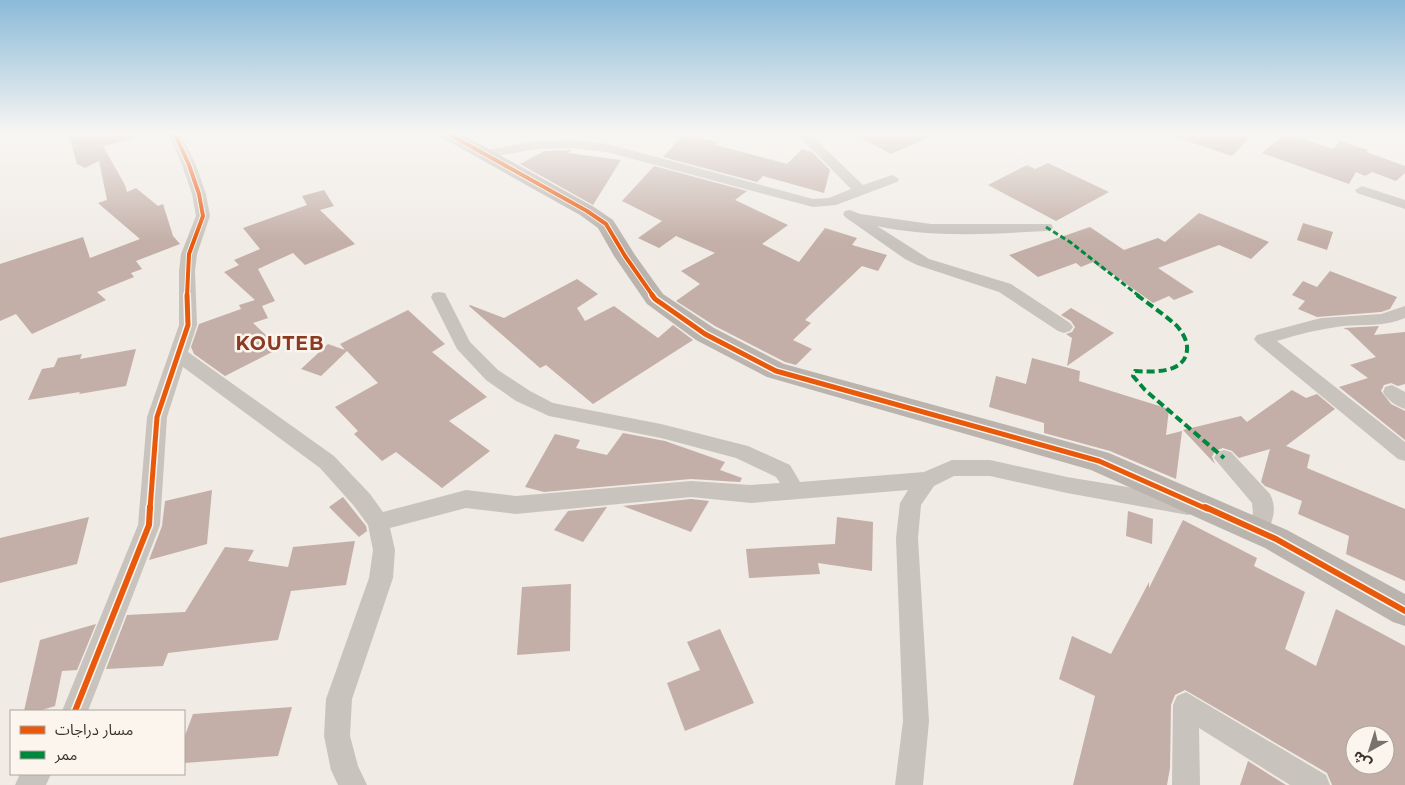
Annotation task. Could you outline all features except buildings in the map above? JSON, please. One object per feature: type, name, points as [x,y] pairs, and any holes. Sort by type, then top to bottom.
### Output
[{"type":"street","points":[[74,710],[127,584],[149,524],[157,417],[188,325],[187,271],[189,254],[203,216],[199,194],[190,169]]},
{"type":"street","points":[[511,169],[606,224],[624,256],[655,299],[705,334],[776,371],[1099,461],[1276,539],[1405,612]]},
{"type":"street","points":[[685,169],[880,222],[914,227],[961,229],[1046,228]]},
{"type":"street","points":[[838,169],[861,191]]},
{"type":"street","points":[[813,203],[831,202],[892,179]]},
{"type":"street","points":[[1362,190],[1405,205]]},
{"type":"street","points":[[850,214],[911,256],[1005,288],[1064,327]]},
{"type":"street","points":[[439,297],[462,345],[492,375],[523,396],[549,409],[662,430],[740,452],[783,471],[790,481],[790,492]]},
{"type":"street","points":[[1405,311],[1394,318],[1342,320],[1300,327],[1263,339],[1405,453]]},
{"type":"street","points":[[178,354],[327,462],[362,500],[378,522],[384,550],[381,578],[339,699],[337,736],[345,770],[353,785]]},
{"type":"street","points":[[1224,458],[1262,500],[1264,513],[1257,531]]},
{"type":"street","points":[[378,522],[466,499],[516,505],[691,489],[751,494],[790,492],[927,480],[952,468],[990,468],[1134,498],[1209,509]]},
{"type":"street","points":[[909,785],[916,721],[907,538],[910,503],[927,480]]},
{"type":"street","points":[[1186,785],[1186,705],[1316,785]]},
{"type":"marked path","points":[[1046,227],[1070,242],[1178,327],[1188,345],[1187,354],[1183,361],[1177,366],[1161,371],[1135,371],[1133,376],[1145,390],[1224,458]]},
{"type":"cycle path","points":[[75,710],[149,525],[157,417],[188,325],[187,271],[189,254],[203,216],[199,194],[190,169]]},
{"type":"cycle path","points":[[511,169],[587,211],[606,224],[625,256],[655,299],[705,334],[776,371],[1099,461],[1276,539],[1405,611]]},
{"type":"district","name":"KOUTEB","points":[[280,343]]}]
